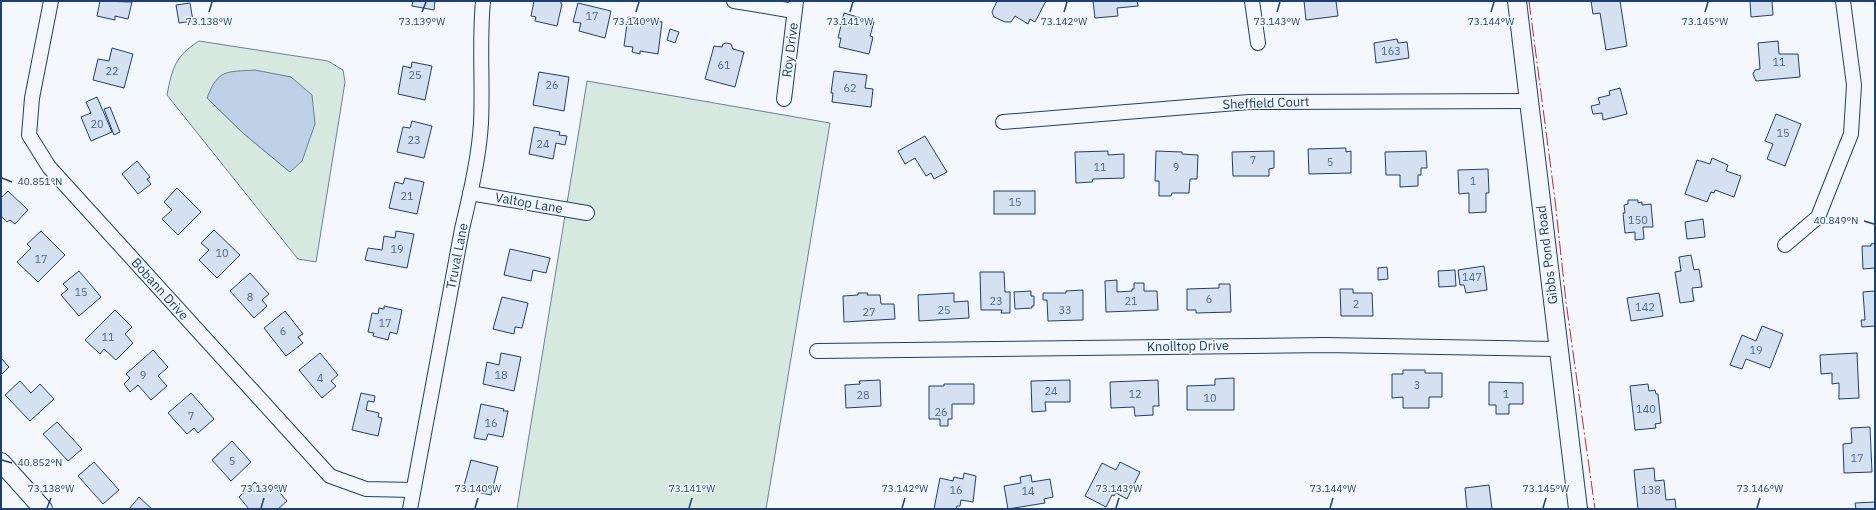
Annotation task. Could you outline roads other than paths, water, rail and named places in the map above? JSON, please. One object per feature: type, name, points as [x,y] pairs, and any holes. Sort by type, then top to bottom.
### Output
[{"type":"street","name":"Bobann Drive","points":[[51,1],[32,98],[29,135],[49,167],[330,476],[366,489],[413,490]]},
{"type":"street","name":"Truval Lane","points":[[410,509],[462,228],[470,193],[481,124],[480,34],[483,1]]},
{"type":"street","points":[[734,1],[795,6]]},
{"type":"street","points":[[1252,1],[1258,43]]},
{"type":"street","name":"Gibbs Pond Road","points":[[1517,1],[1578,509]]},
{"type":"street","points":[[1785,245],[1818,217],[1851,134],[1854,85],[1843,1]]},
{"type":"street","name":"Roy Drive","points":[[784,99],[795,6]]},
{"type":"street","name":"Sheffield Court","points":[[1003,122],[1249,102],[1529,101]]},
{"type":"street","name":"Valtop Lane","points":[[470,193],[586,213]]},
{"type":"street","name":"Knolltop Drive","points":[[817,351],[1325,345],[1558,349]]},
{"type":"street","points":[[1,462],[43,509]]},
{"type":"water","points":[[255,70],[291,77],[312,95],[315,124],[302,161],[290,172],[244,134],[207,98],[215,82],[224,74],[237,71]]}]
